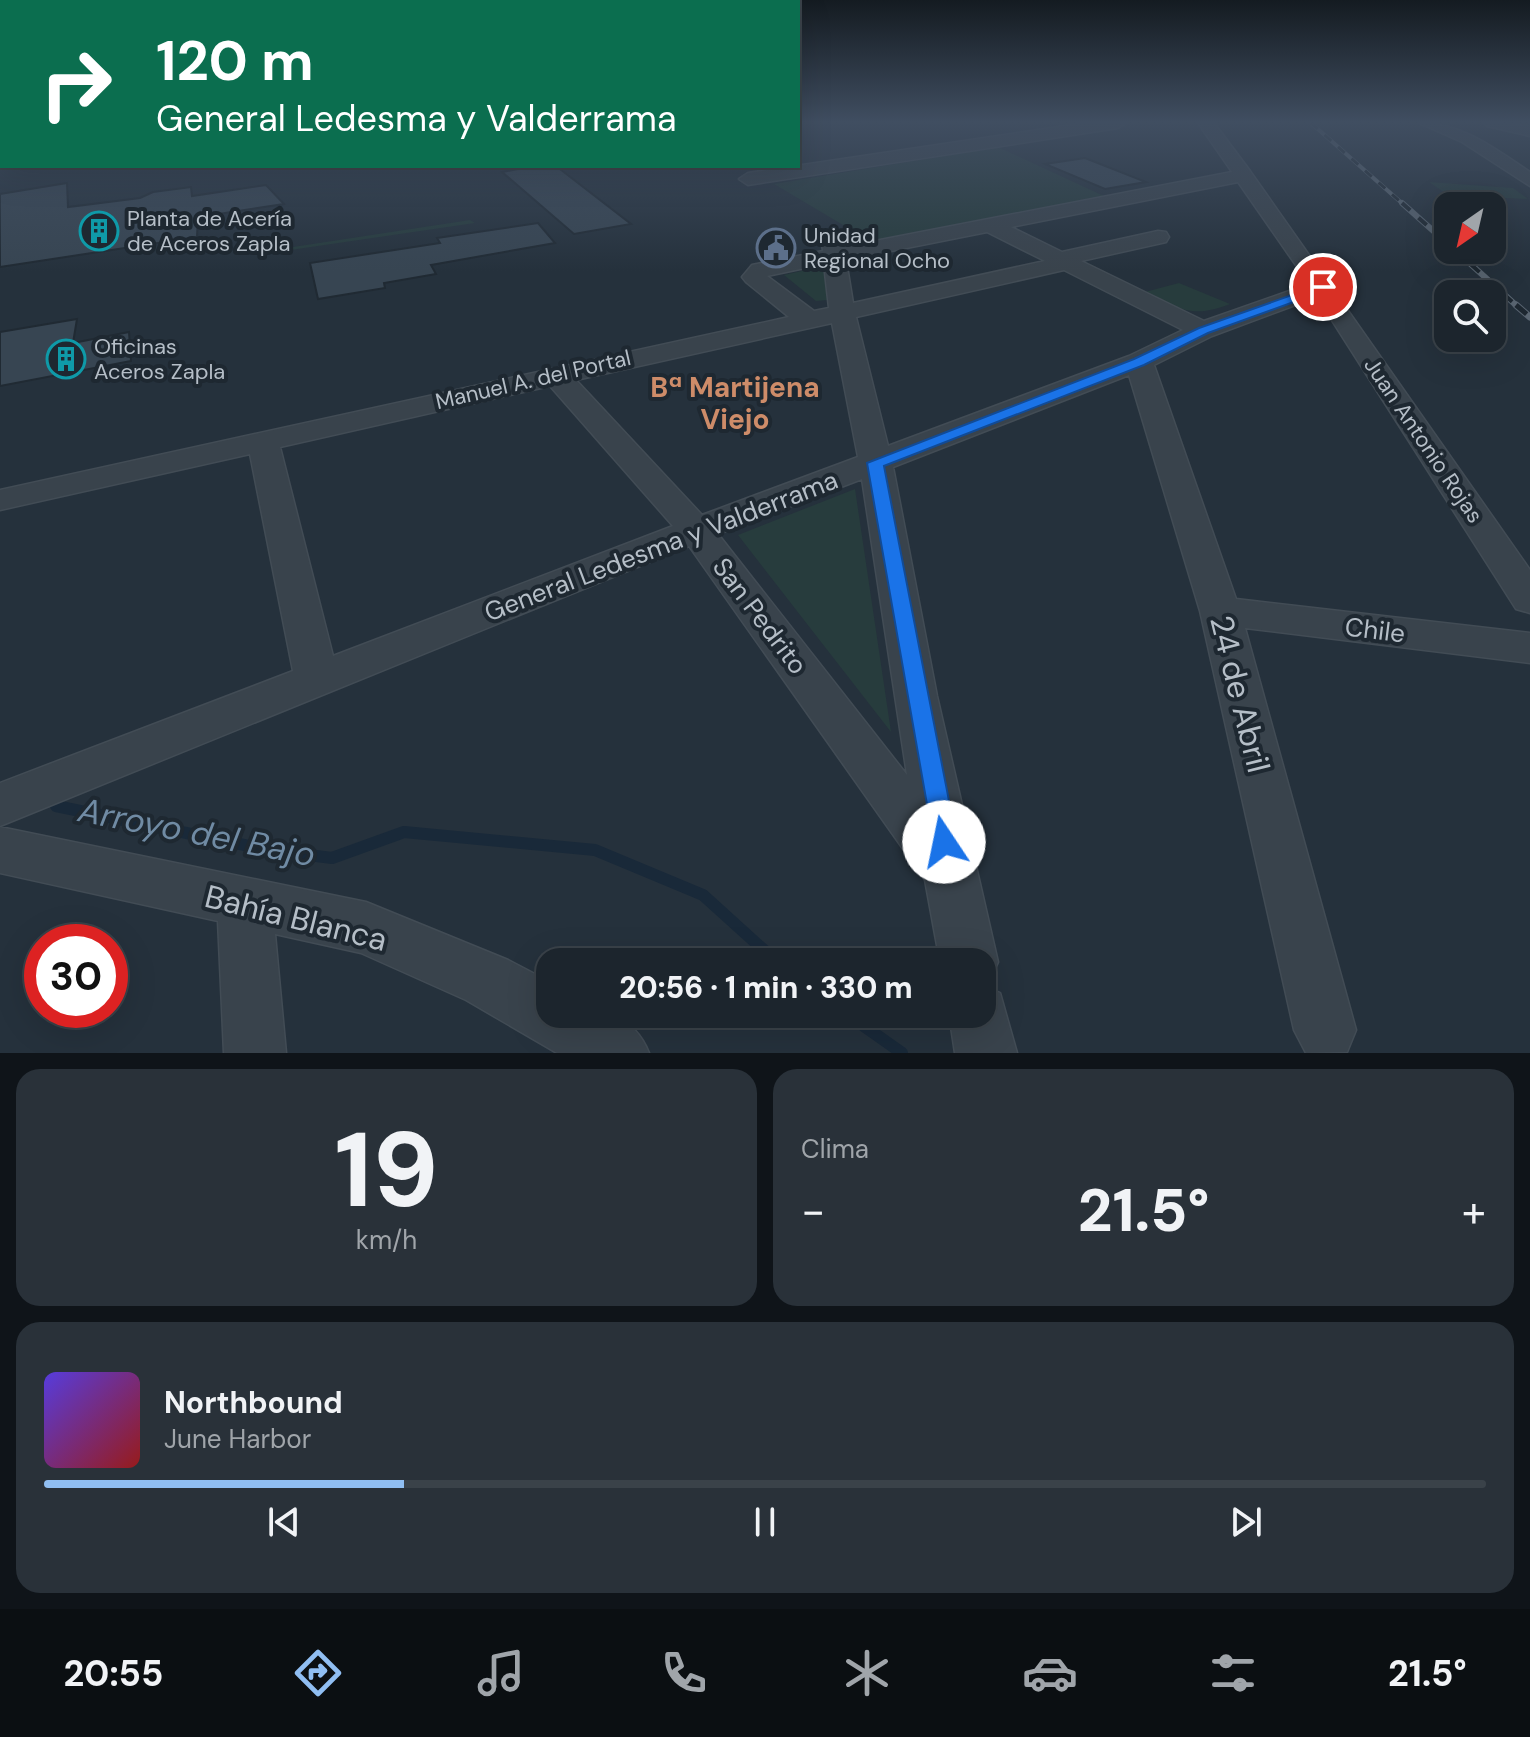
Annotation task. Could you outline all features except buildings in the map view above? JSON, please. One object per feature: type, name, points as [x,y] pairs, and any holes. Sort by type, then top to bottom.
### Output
[{"type":"street","points":[[748,179],[793,172]]},
{"type":"street","name":"Juan Antonio Rojas","points":[[1242,172],[1323,287],[1530,600]]},
{"type":"street","points":[[825,315],[754,277],[760,270],[833,245],[990,225],[1244,175]]},
{"type":"street","points":[[1187,185],[1275,218]]},
{"type":"street","points":[[990,225],[1203,330]]},
{"type":"street","name":"Manuel A. del Portal","points":[[0,500],[1158,237]]},
{"type":"street","points":[[833,245],[825,315],[876,463],[966,946]]},
{"type":"street","name":"General Ledesma y Valderrama","points":[[0,805],[696,530],[1139,362],[1203,330],[1323,287]]},
{"type":"street","name":"24 de Abril","points":[[1139,362],[1220,611],[1325,1030]]},
{"type":"street","name":"San Pedrito","points":[[554,374],[696,530],[950,871]]},
{"type":"street","points":[[263,441],[317,680]]},
{"type":"street","name":"Chile","points":[[1220,611],[1530,648]]},
{"type":"street","name":"Bahía Blanca","points":[[0,850],[366,928],[487,980],[618,1053]]},
{"type":"street","points":[[245,904],[255,1053]]},
{"type":"street","points":[[982,1028],[986,1053]]},
{"type":"green space","points":[[846,172],[1052,172],[1106,197],[881,240],[865,238],[774,184]]},
{"type":"green space","points":[[1429,182],[1513,188],[1528,199],[1506,198],[1506,192],[1444,192]]},
{"type":"green space","points":[[470,220],[475,223],[270,253],[293,247]]},
{"type":"green space","points":[[824,266],[827,300],[816,301],[784,275]]},
{"type":"green space","points":[[1179,283],[1230,304],[1206,311],[1186,310],[1145,292]]},
{"type":"green space","points":[[855,489],[891,732],[738,535]]},
{"type":"waterway","name":"Arroyo del Bajo","points":[[56,806],[269,850],[332,858],[404,832],[595,850],[703,895],[762,948]]},
{"type":"waterway","name":"Arroyo del Bajo","points":[[867,1028],[902,1053]]},
{"type":"railway","points":[[1367,172],[1404,205]]},
{"type":"railway","points":[[1402,203],[1434,232]]},
{"type":"railway","points":[[1470,264],[1518,307]]},
{"type":"railway","points":[[1516,305],[1530,317]]},
{"type":"place","name":"Planta de Acería de Aceros Zapla","points":[[99,231]]},
{"type":"place","name":"Unidad Regional Ocho","points":[[776,248]]},
{"type":"place","name":"Oficinas Aceros Zapla","points":[[66,359]]},
{"type":"district","name":"Bª Martijena Viejo","points":[[735,403]]},
{"type":"route","points":[[944,842],[915,696],[876,463],[1139,362],[1203,330],[1323,287]]}]
